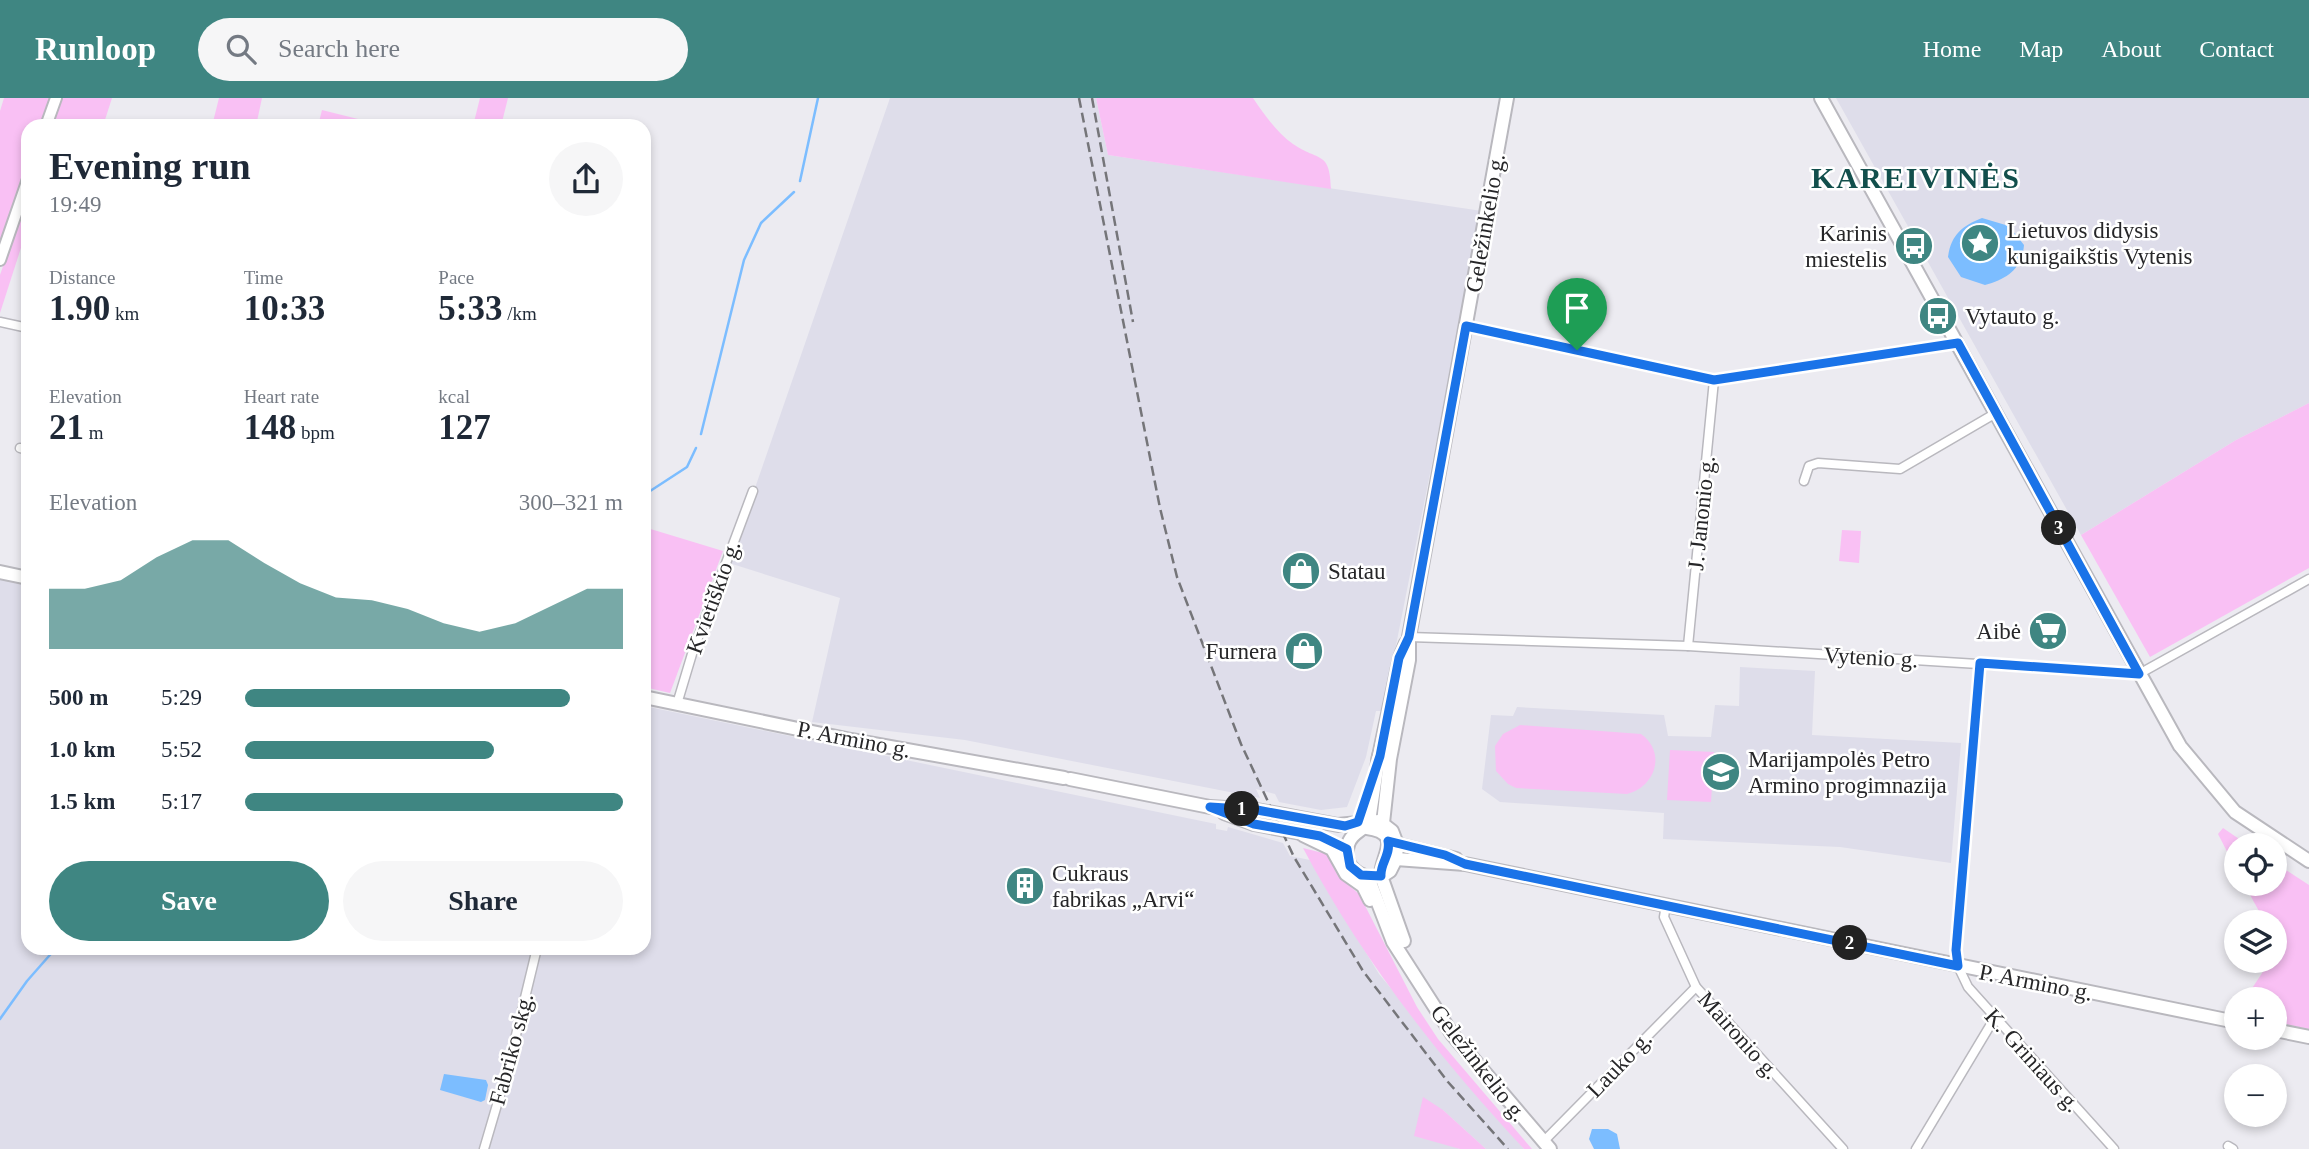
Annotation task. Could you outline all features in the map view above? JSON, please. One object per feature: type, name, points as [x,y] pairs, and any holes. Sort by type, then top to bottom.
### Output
[{"type":"main road","name":"Geležinkelio g.","points":[[1383,823],[1390,759],[1409,660],[1409,637],[1507,98]]},
{"type":"main road","points":[[1821,98],[2180,746],[2211,787],[2256,828],[2309,861]]},
{"type":"main road","points":[[0,572],[21,576]]},
{"type":"main road","name":"Geležinkelio g.","points":[[1364,824],[1399,658],[1409,637]]},
{"type":"main road","name":"P. Armino g.","points":[[651,698],[1210,807],[1257,810],[1345,826],[1383,823]]},
{"type":"main road","name":"P. Armino g.","points":[[1210,807],[1254,824],[1328,839],[1347,849]]},
{"type":"main road","name":"P. Armino g.","points":[[1306,820],[1352,836]]},
{"type":"main road","points":[[1383,823],[1392,831],[1392,843],[1384,871]]},
{"type":"main road","points":[[1364,824],[1352,836],[1347,849],[1350,866],[1384,871]]},
{"type":"main road","name":"P. Armino g.","points":[[1364,824],[1380,831],[1392,843],[1445,855],[1465,864],[2224,1020]]},
{"type":"main road","points":[[1303,835],[1335,852],[1346,874],[1367,892],[1381,926],[1399,942]]},
{"type":"main road","points":[[1384,871],[1380,867],[1392,843]]},
{"type":"main road","name":"P. Armino g.","points":[[1384,871],[1465,864]]},
{"type":"main road","name":"Geležinkelio g.","points":[[1384,871],[1399,942],[1414,973],[1452,1034],[1546,1146]]},
{"type":"main road","name":"Geležinkelio g.","points":[[1384,871],[1399,942]]},
{"type":"main road","points":[[2287,1032],[2309,1037]]},
{"type":"street","points":[[48,119],[56,98]]},
{"type":"street","points":[[0,260],[21,199]]},
{"type":"street","points":[[0,322],[21,326]]},
{"type":"street","points":[[1466,326],[1714,380],[1958,343]]},
{"type":"street","name":"J. Janonio g.","points":[[1688,646],[1714,380]]},
{"type":"street","points":[[1804,481],[1809,466],[1818,463],[1900,469],[1996,413]]},
{"type":"street","name":"Kvietiškio g.","points":[[677,704],[692,654],[753,491]]},
{"type":"street","points":[[2139,674],[2309,579]]},
{"type":"street","name":"Vytenio g.","points":[[1409,637],[1688,646],[2139,674]]},
{"type":"street","points":[[1958,966],[1956,950],[1980,663]]},
{"type":"street","name":"Maironio g.","points":[[1666,905],[1664,917],[1696,987],[1843,1149]]},
{"type":"street","name":"Fabriko skg.","points":[[484,1149],[509,1064],[535,955]]},
{"type":"street","name":"K. Griniaus g.","points":[[1958,966],[1968,987],[1994,1019],[2114,1149]]},
{"type":"street","name":"Lauko g.","points":[[1546,1146],[1696,987]]},
{"type":"street","points":[[1916,1149],[1994,1019]]},
{"type":"shaded area","points":[[4,98],[49,98],[42,119],[21,119],[21,180],[0,241],[0,111]]},
{"type":"shaded area","points":[[61,98],[112,98],[105,119],[54,119]]},
{"type":"shaded area","points":[[219,98],[262,98],[258,119],[214,119]]},
{"type":"shaded area","points":[[480,98],[508,98],[503,119],[475,119]]},
{"type":"shaded area","points":[[890,98],[1096,98],[1108,155],[1482,211],[1383,711],[1376,711],[1366,757],[1347,807],[1321,810],[1279,802],[1275,794],[1256,789],[1260,798],[965,740],[812,722],[840,598],[729,563]]},
{"type":"shaded area","points":[[1096,98],[1253,98],[1287,140],[1325,162],[1331,189],[1108,155]]},
{"type":"shaded area","points":[[1836,98],[2309,98],[2309,403],[2236,440],[2081,535]]},
{"type":"shaded area","points":[[322,110],[358,119],[320,119]]},
{"type":"shaded area","points":[[21,214],[21,248],[0,313],[0,275]]},
{"type":"shaded area","points":[[1980,230],[1989,230],[1992,241],[1983,251],[1968,253],[1963,247],[1964,239]]},
{"type":"shaded area","points":[[2309,403],[2309,568],[2150,657],[2081,535],[2236,440]]},
{"type":"shaded area","points":[[651,529],[723,551],[670,693],[651,689]]},
{"type":"shaded area","points":[[1842,530],[1861,531],[1859,563],[1839,561]]},
{"type":"shaded area","points":[[0,578],[21,582],[21,955],[651,955],[651,707],[1216,824],[1216,829],[1227,831],[1228,827],[1283,843],[1290,856],[1310,860],[1379,974],[1524,1149],[1486,1149],[1443,1110],[1439,1141],[1460,1149],[0,1149]]},
{"type":"shaded area","name":"Marijampolės Petro Armino progimnazija","points":[[1740,667],[1815,671],[1812,735],[1961,743],[1951,863],[1840,847],[1663,839],[1664,813],[1500,802],[1482,789],[1491,715],[1513,716],[1517,707],[1664,715],[1668,736],[1711,737],[1715,705],[1739,706]]},
{"type":"shaded area","points":[[1520,725],[1641,734],[1654,750],[1651,777],[1637,790],[1627,794],[1516,788],[1508,784],[1496,771],[1495,746],[1503,734]]},
{"type":"shaded area","points":[[1670,750],[1714,752],[1711,802],[1667,800]]},
{"type":"shaded area","points":[[2223,828],[2230,833],[2224,833],[2224,846],[2218,834]]},
{"type":"shaded area","points":[[1303,848],[1327,854],[1338,876],[1359,894],[1417,1007],[1438,1039],[1532,1149],[1524,1149],[1492,1114],[1403,1006],[1350,929]]},
{"type":"shaded area","points":[[2287,871],[2309,885],[2309,1029],[2287,1024],[2287,987],[2253,987],[2262,973],[2287,973],[2287,910],[2258,910],[2251,896],[2287,896]]},
{"type":"shaded area","points":[[1423,1097],[1443,1110],[1486,1149],[1460,1149],[1414,1136]]},
{"type":"water","points":[[1982,218],[2009,226],[2024,245],[2017,267],[2000,280],[1985,285],[1961,277],[1948,257],[1955,237]],"holes":[[[1986,229],[1993,234],[1991,243],[1981,251],[1968,252],[1963,247],[1964,239]]]},
{"type":"water","points":[[444,1074],[486,1080],[488,1085],[485,1100],[481,1102],[440,1090]]},
{"type":"water","points":[[1592,1129],[1608,1129],[1617,1134],[1620,1149],[1594,1149],[1589,1139]]},
{"type":"waterway","points":[[800,181],[818,98]]},
{"type":"waterway","points":[[701,434],[744,260],[761,223],[794,192]]},
{"type":"waterway","points":[[651,490],[687,467],[696,448]]},
{"type":"waterway","points":[[0,1019],[50,955]]},
{"type":"railway","points":[[1079,98],[1160,508],[1177,577],[1241,744],[1294,857],[1363,971],[1448,1082],[1508,1149]]},
{"type":"railway","points":[[1092,98],[1133,322]]},
{"type":"place","name":"Lietuvos didysis kunigaikštis Vytenis","points":[[1980,243]]},
{"type":"place","name":"Karinis miestelis","points":[[1914,246]]},
{"type":"place","name":"Vytauto g.","points":[[1938,316]]},
{"type":"place","name":"Statau","points":[[1301,571]]},
{"type":"place","name":"Aibė","points":[[2048,631]]},
{"type":"place","name":"Furnera","points":[[1304,651]]},
{"type":"place","name":"Marijampolės Petro Armino progimnazija","points":[[1721,772]]},
{"type":"place","name":"Cukraus fabrikas „Arvi“","points":[[1025,886]]},
{"type":"district","name":"KAREIVINĖS","points":[[1916,178]]},
{"type":"route","points":[[1466,326],[1577,350],[1714,380],[1736,379],[1958,343],[2139,674],[1980,663],[1956,950],[1958,966],[1465,864],[1445,855],[1388,841],[1389,851],[1380,867],[1381,876],[1367,877],[1350,866],[1347,849],[1328,839],[1254,824],[1210,807],[1257,810],[1345,826],[1358,822],[1380,756],[1399,658],[1409,637],[1466,326]]}]
